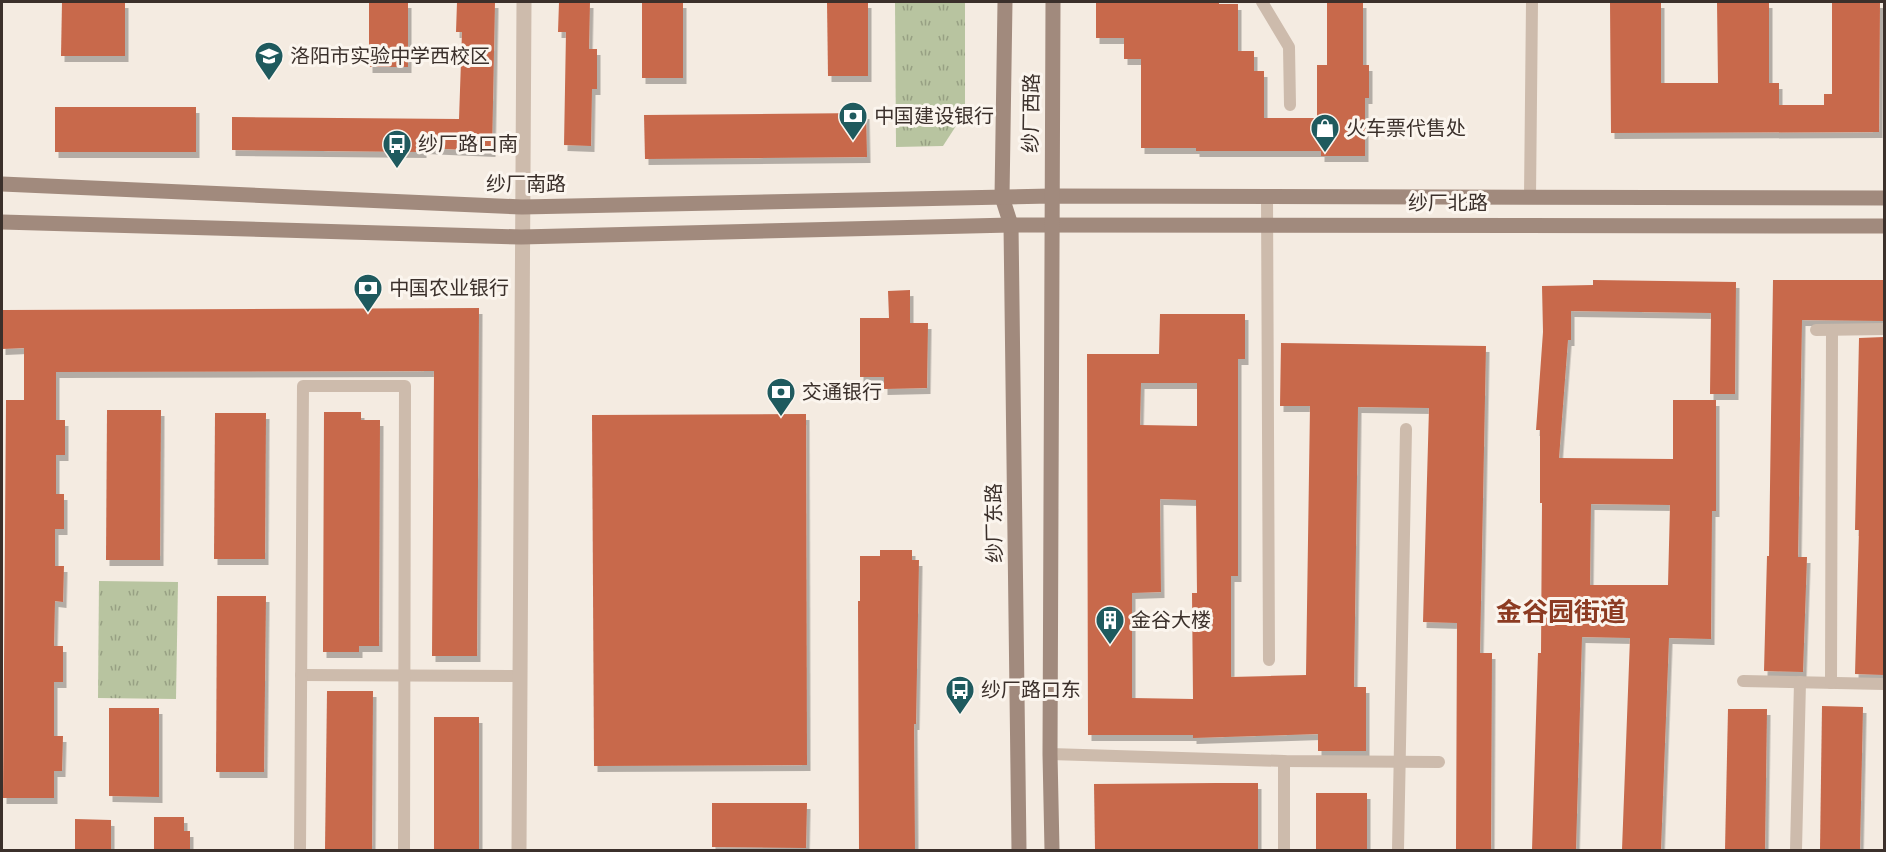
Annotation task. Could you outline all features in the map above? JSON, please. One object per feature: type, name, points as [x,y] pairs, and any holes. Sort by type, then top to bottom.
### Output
[{"type":"main road","name":"纱厂西路","points":[[1002,196],[1005,2]]},
{"type":"main road","name":"纱厂西路","points":[[1052,225],[1053,2]]},
{"type":"main road","name":"纱厂南路","points":[[2,184],[522,207],[1051,196]]},
{"type":"main road","name":"纱厂东路","points":[[1002,196],[1011,225],[1019,850]]},
{"type":"main road","name":"纱厂北路","points":[[1051,196],[1884,198]]},
{"type":"main road","points":[[2,222],[521,237],[1011,225]]},
{"type":"main road","name":"纱厂北路","points":[[1011,225],[1884,225]]},
{"type":"main road","points":[[1052,225],[1050,754],[1052,850]]},
{"type":"street","points":[[519,850],[524,2]]},
{"type":"lane","points":[[1262,2],[1289,47],[1290,105]]},
{"type":"lane","points":[[1530,196],[1532,2]]},
{"type":"lane","points":[[1268,196],[1269,660]]},
{"type":"lane","points":[[1816,330],[1884,329]]},
{"type":"lane","points":[[1831,683],[1832,330]]},
{"type":"lane","points":[[300,850],[303,386],[405,386],[404,850]]},
{"type":"lane","points":[[1398,850],[1406,429]]},
{"type":"lane","points":[[301,675],[520,676]]},
{"type":"lane","points":[[1743,681],[1884,684]]},
{"type":"lane","points":[[1796,850],[1800,682]]},
{"type":"lane","points":[[1050,754],[1284,761],[1439,762]]},
{"type":"lane","points":[[1284,761],[1284,850]]},
{"type":"green space","points":[[895,2],[965,2],[965,112],[943,146],[896,147]]},
{"type":"green space","points":[[99,581],[178,582],[176,699],[98,698]]},
{"type":"building","points":[[62,2],[125,2],[125,56],[61,56]]},
{"type":"building","points":[[369,2],[408,2],[408,67],[369,67]]},
{"type":"building","points":[[457,2],[495,2],[492,151],[423,148],[423,152],[232,150],[232,117],[459,119],[462,32],[456,32]]},
{"type":"building","points":[[559,2],[590,2],[589,49],[597,49],[597,89],[592,89],[591,146],[564,145],[566,32],[558,32]]},
{"type":"building","points":[[642,2],[683,2],[683,78],[642,78]]},
{"type":"building","points":[[827,2],[868,2],[868,76],[828,76]]},
{"type":"building","points":[[1096,2],[1238,4],[1238,51],[1254,51],[1254,71],[1264,71],[1264,118],[1317,118],[1317,65],[1327,65],[1327,2],[1363,2],[1363,65],[1369,65],[1369,98],[1365,98],[1365,156],[1321,156],[1321,151],[1196,151],[1196,148],[1141,148],[1141,59],[1124,59],[1124,38],[1096,38]]},
{"type":"building","points":[[1610,2],[1661,2],[1661,83],[1718,83],[1717,2],[1769,2],[1769,83],[1779,83],[1779,105],[1824,105],[1824,94],[1832,94],[1832,2],[1880,2],[1879,132],[1611,133]]},
{"type":"building","points":[[55,107],[196,107],[196,152],[55,152]]},
{"type":"building","points":[[866,113],[867,157],[645,159],[644,115]]},
{"type":"building","points":[[1593,280],[1736,282],[1735,394],[1710,394],[1711,313],[1571,311],[1571,340],[1568,340],[1559,458],[1673,459],[1673,400],[1716,400],[1716,511],[1712,511],[1711,639],[1669,638],[1661,850],[1622,850],[1630,638],[1582,637],[1576,850],[1532,850],[1538,653],[1541,653],[1542,503],[1540,503],[1540,430],[1536,430],[1543,332],[1542,286],[1593,285]],"holes":[[[1591,504],[1670,505],[1668,585],[1590,585]]]},
{"type":"building","points":[[1773,280],[1884,280],[1884,321],[1802,320],[1798,557],[1807,557],[1803,672],[1764,671],[1767,556],[1769,556]]},
{"type":"building","points":[[910,290],[910,323],[928,323],[927,388],[884,389],[884,377],[860,377],[860,318],[889,318],[888,291]]},
{"type":"building","points":[[479,308],[477,656],[432,656],[434,371],[56,372],[56,420],[65,420],[65,455],[56,455],[56,494],[64,494],[64,529],[55,529],[55,566],[64,566],[63,602],[55,601],[54,646],[63,646],[63,682],[54,682],[54,736],[63,736],[62,771],[54,771],[54,798],[3,798],[6,400],[24,400],[24,348],[2,349],[2,310]]},
{"type":"building","points":[[1160,314],[1245,314],[1245,359],[1238,359],[1238,576],[1231,576],[1231,677],[1306,675],[1310,406],[1280,406],[1281,343],[1486,346],[1480,653],[1492,653],[1491,850],[1456,850],[1457,623],[1423,622],[1429,408],[1358,407],[1354,687],[1366,687],[1366,751],[1318,751],[1318,734],[1193,738],[1193,735],[1088,735],[1087,354],[1159,354]],"holes":[[[1141,383],[1197,383],[1197,426],[1140,425]],[[1160,499],[1196,500],[1197,593],[1192,593],[1193,699],[1132,698],[1132,593],[1161,592]]]},
{"type":"building","points":[[1884,337],[1884,675],[1855,674],[1859,530],[1855,530],[1859,338]]},
{"type":"building","points":[[107,410],[161,410],[160,560],[106,560]]},
{"type":"building","points":[[324,412],[361,412],[361,420],[380,420],[379,646],[359,646],[359,652],[323,652]]},
{"type":"building","points":[[215,413],[266,413],[265,559],[214,559]]},
{"type":"building","points":[[806,414],[807,765],[594,766],[592,415]]},
{"type":"building","points":[[880,550],[912,550],[912,560],[919,560],[916,724],[914,724],[915,850],[859,850],[858,601],[860,601],[860,556],[880,556]]},
{"type":"building","points":[[217,596],[266,596],[264,772],[216,772]]},
{"type":"building","points":[[327,691],[373,691],[372,850],[325,850]]},
{"type":"building","points":[[1822,706],[1863,707],[1860,850],[1820,850]]},
{"type":"building","points":[[109,708],[159,708],[159,797],[109,796]]},
{"type":"building","points":[[1728,709],[1767,709],[1765,850],[1725,850]]},
{"type":"building","points":[[434,717],[479,717],[479,850],[434,850]]},
{"type":"building","points":[[1258,783],[1258,850],[1095,850],[1094,784]]},
{"type":"building","points":[[1316,793],[1367,793],[1367,850],[1316,850]]},
{"type":"building","points":[[712,803],[807,803],[806,848],[712,847]]},
{"type":"building","points":[[154,817],[184,817],[184,831],[190,831],[190,850],[154,850]]},
{"type":"building","points":[[75,819],[111,820],[111,850],[75,850]]},
{"type":"place","name":"洛阳市实验中学西校区","points":[[269,82]]},
{"type":"place","name":"中国建设银行","points":[[853,142]]},
{"type":"place","name":"火车票代售处","points":[[1325,154]]},
{"type":"place","name":"纱厂路口南","points":[[397,170]]},
{"type":"place","name":"中国农业银行","points":[[368,314]]},
{"type":"place","name":"交通银行","points":[[781,418]]},
{"type":"place","name":"金谷大楼","points":[[1110,646]]},
{"type":"place","name":"纱厂路口东","points":[[960,716]]},
{"type":"district","name":"金谷园街道","points":[[1561,612]]}]
